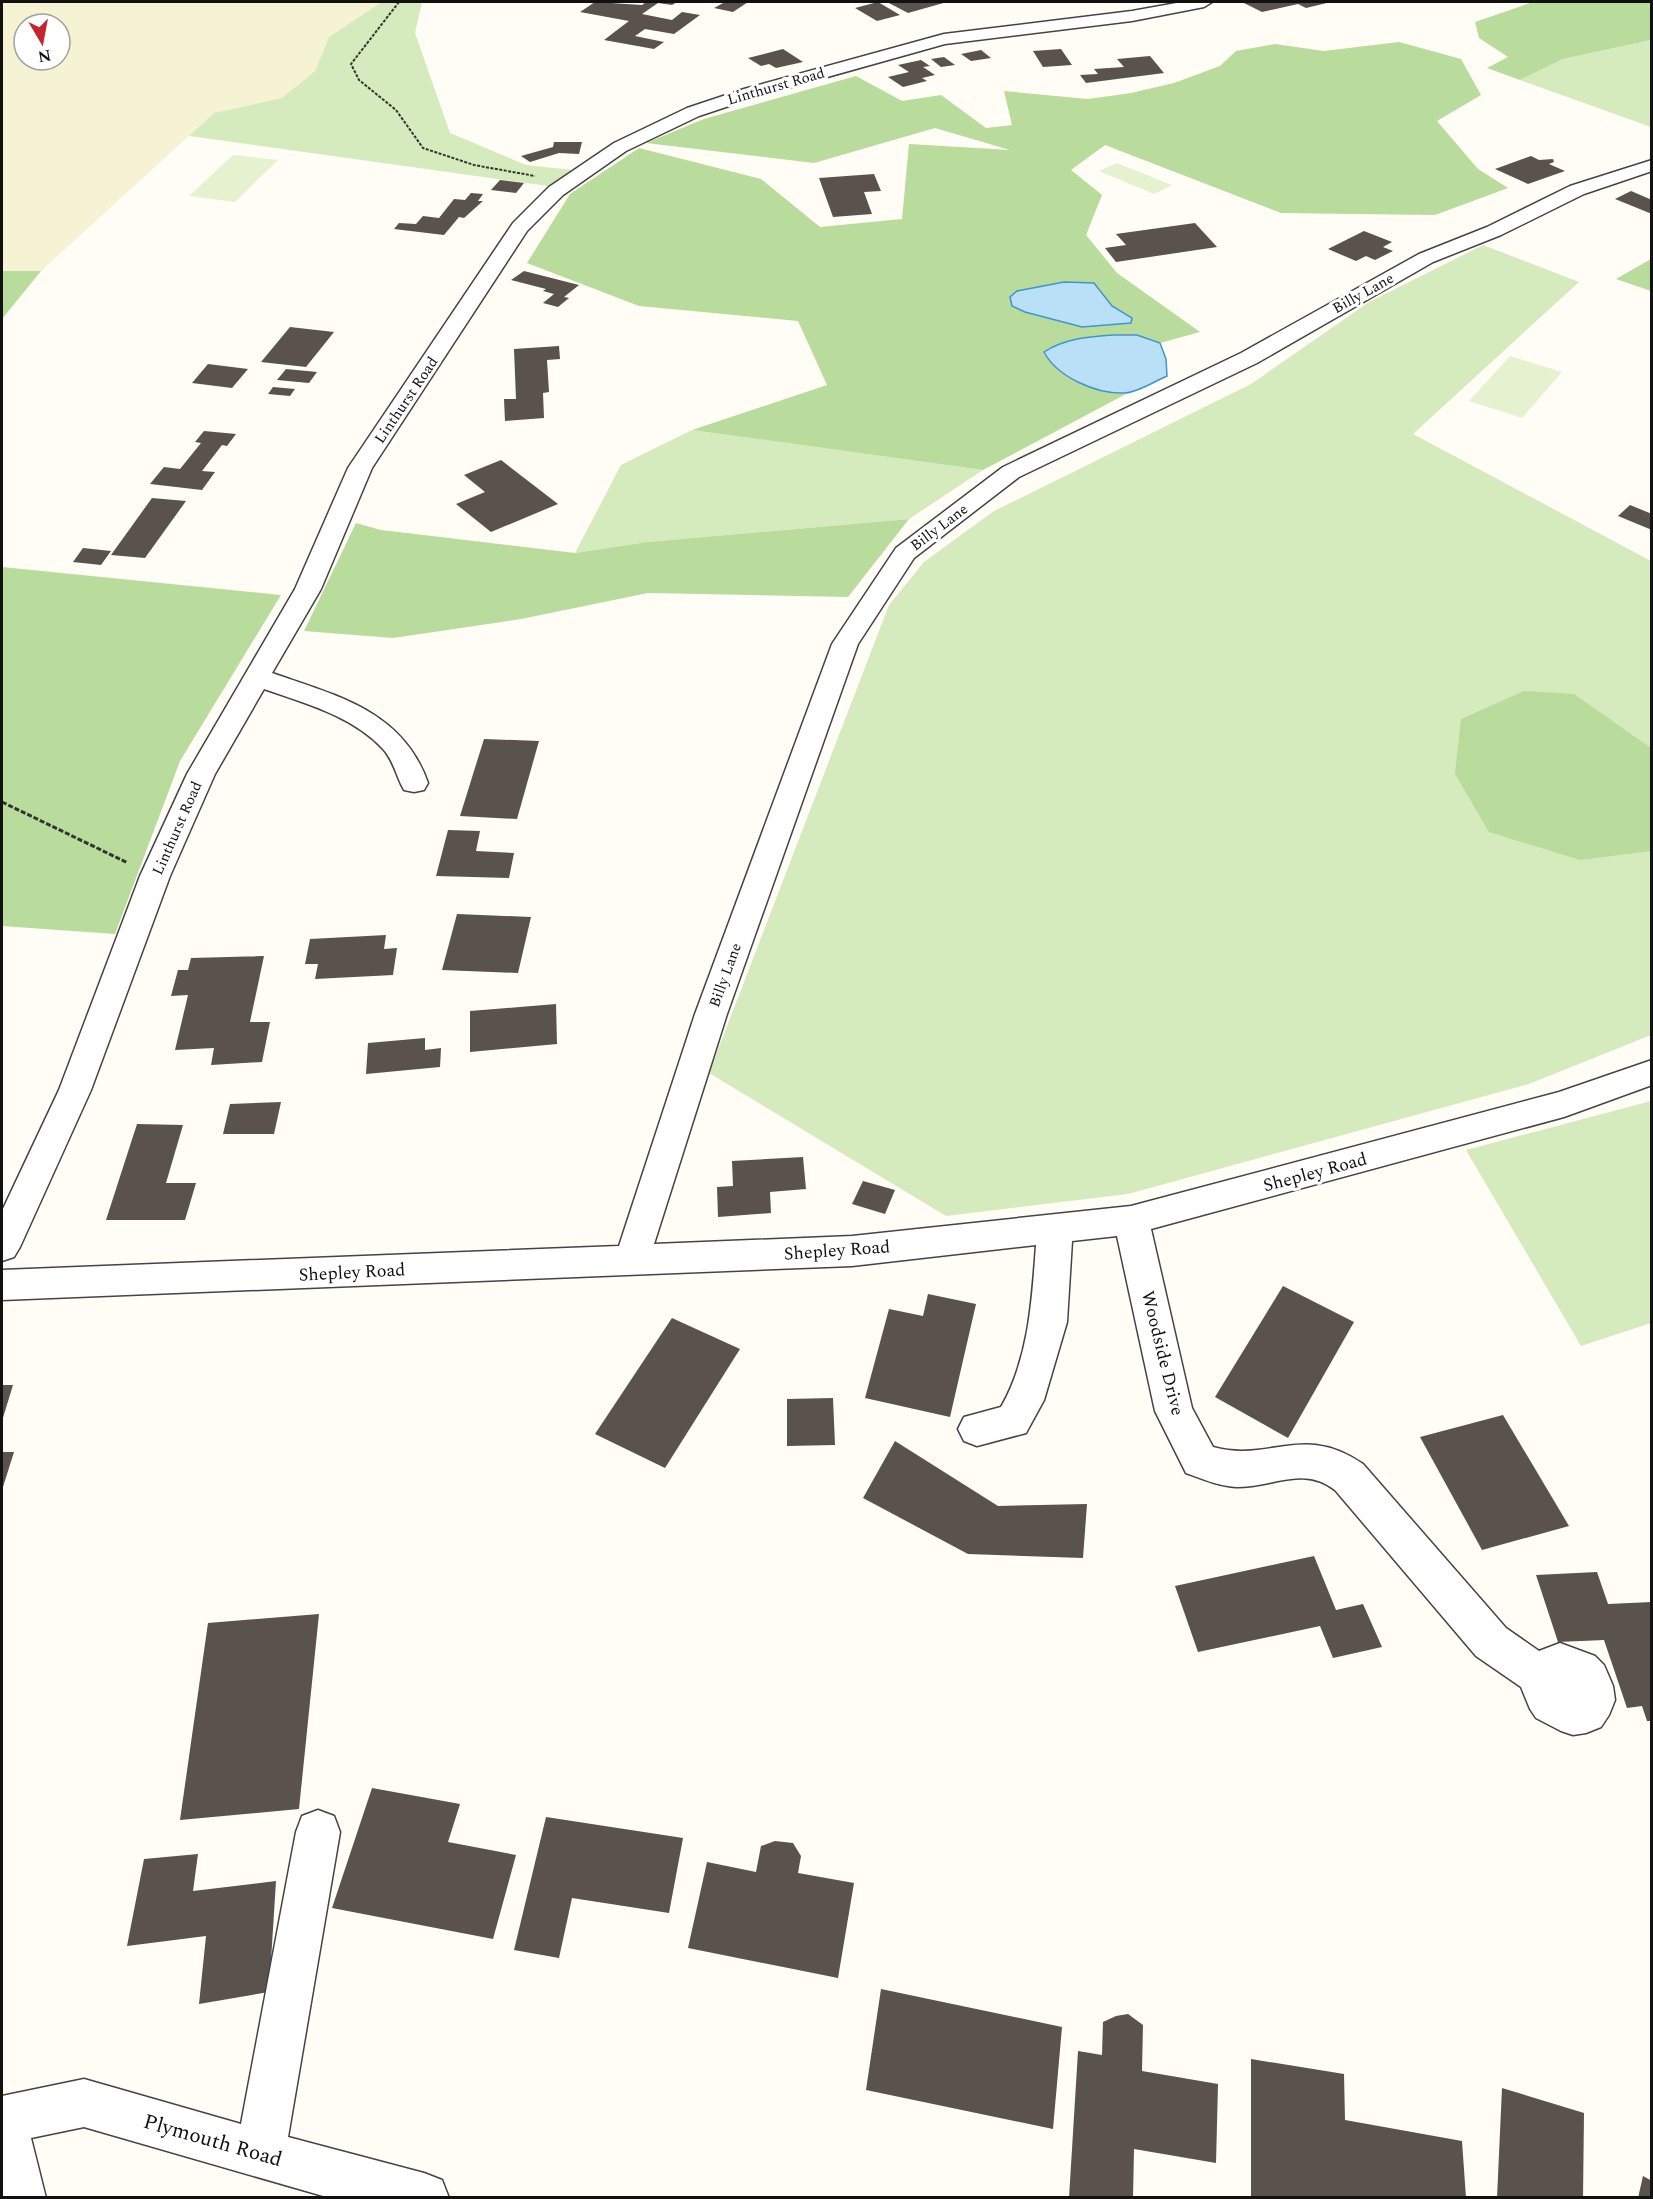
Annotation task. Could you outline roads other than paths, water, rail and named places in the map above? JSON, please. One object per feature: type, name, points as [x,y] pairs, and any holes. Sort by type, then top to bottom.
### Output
[{"type":"street","name":"Linthurst Road","points":[[2,1247],[75,1090],[155,876],[201,774],[308,589],[360,468],[520,227],[568,181],[620,147],[693,112],[750,93],[944,39],[1132,16],[1204,2]]},
{"type":"street","name":"Billy Lane","points":[[632,1259],[711,1014],[845,645],[904,554],[1011,472],[1249,358],[1426,258],[1494,231],[1577,190],[1652,165]]},
{"type":"street","points":[[257,677],[352,713],[376,728],[402,753],[412,770],[414,783]]},
{"type":"street","name":"Shepley Road","points":[[2,1285],[852,1251],[1054,1230],[1131,1220],[1564,1104],[1652,1072]]},
{"type":"street","name":"Woodside Drive","points":[[1131,1220],[1174,1411],[1200,1461],[1239,1469],[1292,1461],[1336,1465],[1349,1477],[1470,1620],[1513,1659],[1542,1676]]},
{"type":"street","points":[[977,1429],[1013,1421],[1025,1400],[1049,1322],[1054,1230]]},
{"type":"street","points":[[260,2154],[318,1832]]},
{"type":"street","name":"Plymouth Road","points":[[2,2121],[84,2103],[424,2198]]},
{"type":"street","points":[[2,2121],[21,2198]]},
{"type":"water","points":[[1064,282],[1094,283],[1112,306],[1132,318],[1131,323],[1082,327],[1025,312],[1012,306],[1010,297],[1017,291]]},
{"type":"water","points":[[1113,335],[1137,335],[1160,343],[1166,359],[1167,376],[1129,392],[1102,391],[1068,376],[1050,361],[1044,352],[1068,341]]}]
